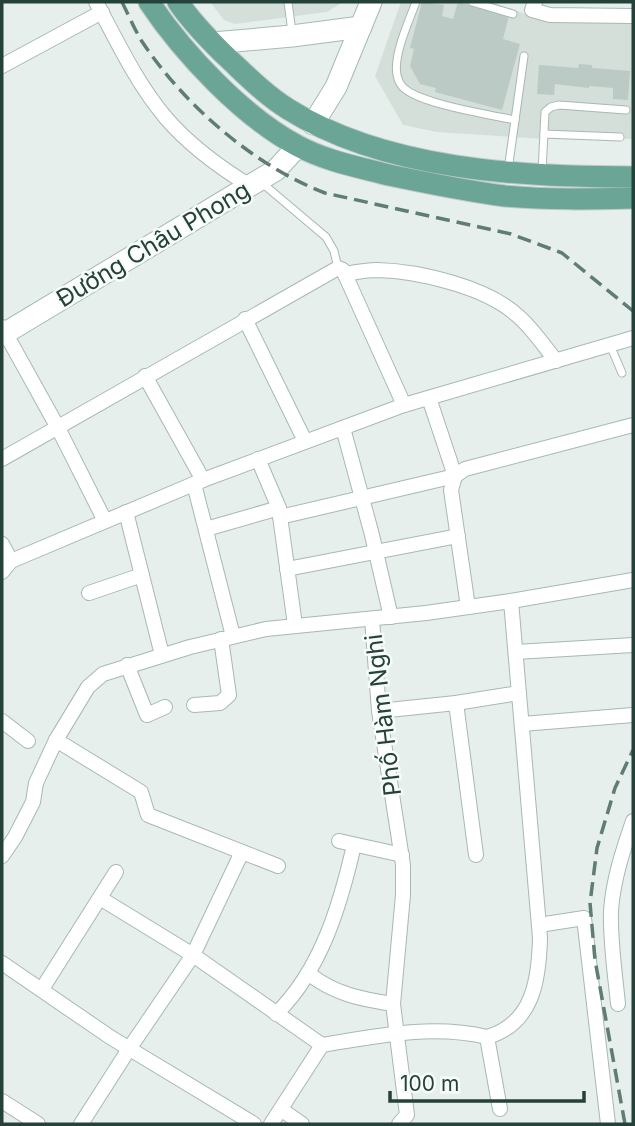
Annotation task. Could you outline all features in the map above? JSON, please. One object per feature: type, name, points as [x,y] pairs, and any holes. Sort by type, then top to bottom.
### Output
[{"type":"main road","points":[[149,2],[162,22],[193,58],[227,92],[266,125],[298,146],[347,164],[423,182],[505,196],[633,198]]},
{"type":"main road","points":[[178,2],[213,43],[274,99],[313,124],[357,142],[428,160],[508,174],[633,177]]},
{"type":"main road","points":[[571,199],[573,177]]},
{"type":"street","points":[[313,124],[336,87],[371,2]]},
{"type":"street","points":[[535,2],[532,10],[550,15],[633,16]]},
{"type":"street","points":[[2,66],[99,7],[149,96],[166,119],[201,152],[255,183]]},
{"type":"street","points":[[213,43],[361,27]]},
{"type":"street","name":"Đường Châu Phong","points":[[3,332],[276,170],[298,146]]},
{"type":"street","points":[[2,459],[245,319],[341,271],[376,270],[411,274],[486,295],[518,315],[556,361]]},
{"type":"street","points":[[341,271],[404,405]]},
{"type":"street","points":[[245,319],[304,441]]},
{"type":"street","points":[[3,332],[57,426],[105,521]]},
{"type":"street","points":[[2,544],[6,566],[105,521],[304,441],[404,405],[633,338]]},
{"type":"street","points":[[145,376],[198,482],[227,638],[229,695],[220,703],[194,705]]},
{"type":"street","points":[[429,398],[455,476],[452,490],[468,607]]},
{"type":"street","points":[[206,529],[455,476],[465,469],[633,425]]},
{"type":"street","points":[[343,428],[391,617]]},
{"type":"street","points":[[258,459],[279,512],[295,625]]},
{"type":"street","points":[[127,512],[162,655]]},
{"type":"street","points":[[287,569],[458,536]]},
{"type":"street","points":[[89,593],[142,575]]},
{"type":"street","points":[[372,619],[511,601],[633,580]]},
{"type":"street","points":[[100,898],[193,955],[322,1045],[397,1032],[444,1030],[487,1037],[500,1034],[515,1025],[525,1012],[538,970],[539,925],[511,601]]},
{"type":"street","name":"Phố Hàm Nghi","points":[[2,856],[33,802],[36,783],[56,740],[88,687],[103,674],[227,638],[295,625],[372,619],[379,711],[402,855],[403,895],[393,1004],[407,1121]]},
{"type":"street","points":[[516,652],[633,645]]},
{"type":"street","points":[[127,665],[147,715],[165,707]]},
{"type":"street","points":[[379,711],[456,703],[519,692]]},
{"type":"street","points":[[456,703],[476,855]]},
{"type":"street","points":[[522,724],[633,715]]},
{"type":"street","points":[[2,721],[28,741]]},
{"type":"street","points":[[56,740],[141,792],[148,815],[278,866]]},
{"type":"street","points":[[618,1003],[611,914],[618,870],[633,821]]},
{"type":"street","points":[[340,841],[402,855]]},
{"type":"street","points":[[276,1014],[309,974],[336,913],[354,845]]},
{"type":"street","points":[[81,1124],[193,955],[242,852]]},
{"type":"street","points":[[42,989],[116,873]]},
{"type":"street","points":[[539,925],[584,918],[608,1124]]},
{"type":"street","points":[[2,963],[129,1049],[254,1124]]},
{"type":"street","points":[[309,974],[345,996],[393,1004]]},
{"type":"street","points":[[487,1037],[499,1109]]},
{"type":"street","points":[[271,1124],[322,1045]]},
{"type":"street","points":[[2,1101],[38,1124]]},
{"type":"street","points":[[282,1110],[302,1124]]},
{"type":"lane","points":[[288,2],[292,36]]},
{"type":"lane","points":[[416,2],[403,35],[396,67],[400,85],[419,97],[467,111],[515,120]]},
{"type":"lane","points":[[472,2],[513,14]]},
{"type":"lane","points":[[508,174],[524,56]]},
{"type":"lane","points":[[541,176],[545,112],[551,107],[559,105],[626,110]]},
{"type":"lane","points":[[544,134],[620,137]]},
{"type":"lane","points":[[255,183],[326,237],[341,271]]},
{"type":"lane","points":[[610,344],[622,373]]},
{"type":"shaded area","points":[[210,2],[343,2],[327,12],[235,24],[224,20]]},
{"type":"shaded area","points":[[401,2],[492,2],[539,19],[633,21],[633,139],[544,139],[437,132],[403,125],[375,76]]},
{"type":"building","points":[[422,2],[444,5],[442,16],[453,19],[458,2],[509,16],[503,39],[520,44],[502,110],[435,92],[436,88],[420,84],[410,66],[414,49],[410,48]]},
{"type":"building","points":[[579,64],[592,65],[592,68],[630,71],[628,100],[613,99],[613,88],[589,86],[555,84],[554,95],[537,94],[539,65],[578,68]]},
{"type":"railway","points":[[122,2],[141,40],[177,87],[222,130],[272,167],[325,193],[511,234],[562,253],[633,311]]},
{"type":"railway","points":[[625,1124],[595,960],[590,903],[597,848],[615,788],[633,750]]}]
